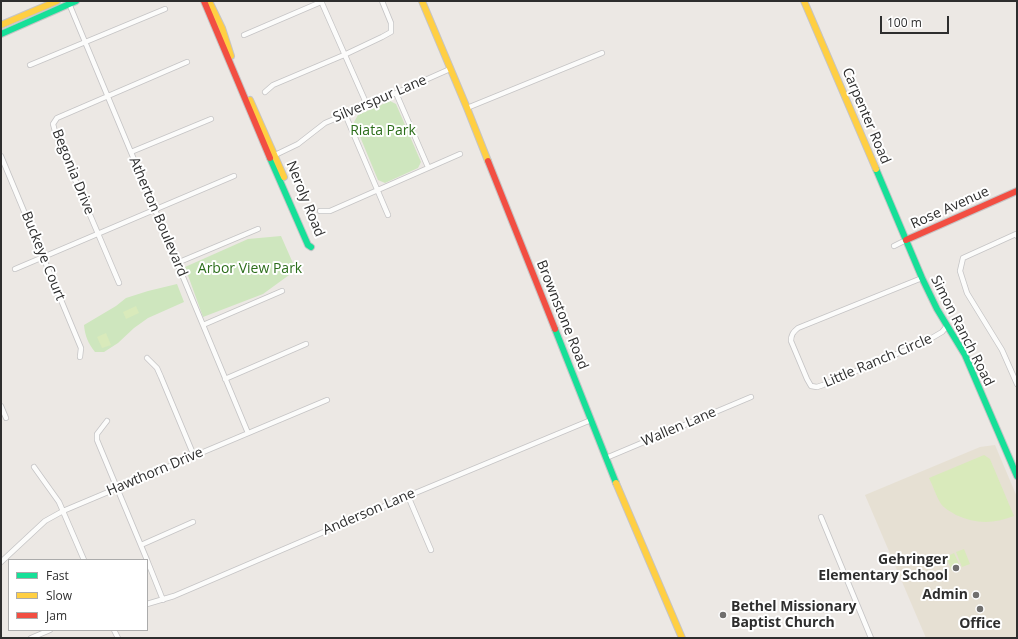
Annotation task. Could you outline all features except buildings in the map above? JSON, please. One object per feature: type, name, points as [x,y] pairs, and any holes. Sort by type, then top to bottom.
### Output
[{"type":"street","points":[[1,25],[56,1]]},
{"type":"street","points":[[1,34],[68,2],[76,1]]},
{"type":"street","name":"Neroly Road","points":[[204,1],[272,156],[311,244],[311,247],[308,245],[272,156],[234,62],[224,33],[209,1]]},
{"type":"street","points":[[244,35],[321,1],[366,105]]},
{"type":"street","points":[[265,92],[273,85],[344,55],[391,32],[391,23],[382,1]]},
{"type":"street","name":"Brownstone Road","points":[[422,1],[626,508],[682,638]]},
{"type":"street","name":"Carpenter Road","points":[[804,1],[906,240]]},
{"type":"street","name":"Atherton Boulevard","points":[[68,2],[248,433]]},
{"type":"street","points":[[30,65],[165,9]]},
{"type":"street","points":[[466,108],[602,53]]},
{"type":"street","points":[[107,96],[187,62]]},
{"type":"street","name":"Silverspur Lane","points":[[272,156],[298,144],[325,122],[450,69]]},
{"type":"street","points":[[396,93],[428,167]]},
{"type":"street","name":"Begonia Drive","points":[[98,234],[56,135],[53,124],[57,118],[107,96]]},
{"type":"street","points":[[345,114],[388,215]]},
{"type":"street","points":[[131,152],[211,119]]},
{"type":"street","points":[[320,211],[330,210],[460,154]]},
{"type":"street","name":"Buckeye Court","points":[[1,156],[81,348],[80,357]]},
{"type":"street","points":[[15,269],[234,176]]},
{"type":"street","name":"Rose Avenue","points":[[894,246],[1017,191]]},
{"type":"street","points":[[177,263],[258,229]]},
{"type":"street","points":[[98,234],[119,283]]},
{"type":"street","points":[[1017,235],[963,258],[960,271],[967,293],[1002,350],[1017,384]]},
{"type":"street","name":"Simon Ranch Road","points":[[906,240],[936,309],[965,356],[1017,474]]},
{"type":"street","name":"Little Ranch Circle","points":[[922,278],[798,328],[794,331],[791,336],[791,341],[807,379],[811,386],[817,387],[823,385],[925,342],[942,332],[947,326]]},
{"type":"street","points":[[203,325],[282,291]]},
{"type":"street","points":[[225,379],[306,344]]},
{"type":"street","points":[[147,358],[157,368],[194,456]]},
{"type":"street","name":"Wallen Lane","points":[[606,458],[751,397]]},
{"type":"street","name":"Hawthorn Drive","points":[[1,562],[45,521],[63,511],[327,400]]},
{"type":"street","points":[[1,406],[6,418]]},
{"type":"street","points":[[107,420],[97,434],[97,440],[147,559]]},
{"type":"street","name":"Anderson Lane","points":[[148,604],[163,600],[591,420]]},
{"type":"street","points":[[34,467],[59,502],[84,559]]},
{"type":"street","points":[[408,496],[430,550]]},
{"type":"street","points":[[821,517],[871,638]]},
{"type":"street","points":[[141,545],[193,522]]},
{"type":"street","points":[[8,556],[12,559]]},
{"type":"street","points":[[148,562],[163,600]]},
{"type":"street","points":[[31,638],[48,631]]},
{"type":"shaded area","name":"Gehringer Elementary School","points":[[995,445],[1017,497],[1017,638],[926,638],[865,495],[980,447]]},
{"type":"green space","name":"Riata Park","points":[[390,101],[396,104],[421,162],[418,168],[385,183],[378,180],[354,122],[358,115]]},
{"type":"green space","name":"Arbor View Park","points":[[281,236],[296,270],[263,294],[203,317],[185,267],[248,239]]},
{"type":"green space","name":"Arbor View Park","points":[[177,284],[184,302],[148,318],[134,328],[118,343],[104,352],[95,352],[90,346],[85,333],[84,325],[116,306],[126,298]]},
{"type":"green space","points":[[136,306],[139,313],[126,319],[123,312]]},
{"type":"green space","points":[[106,333],[111,345],[102,348],[97,337]]},
{"type":"green space","points":[[984,455],[990,459],[1014,516],[992,522],[971,520],[956,515],[948,510],[941,504],[938,498],[929,478]]},
{"type":"green space","points":[[964,549],[970,564],[962,567],[956,552]]},
{"type":"green space","points":[[954,553],[961,568],[952,571],[946,557]]},
{"type":"traffic: fast","points":[[1,34],[76,1]]},
{"type":"traffic: fast","points":[[270,158],[308,245],[311,247]]},
{"type":"traffic: fast","points":[[876,169],[922,278],[937,309],[965,355],[1017,476]]},
{"type":"traffic: fast","points":[[555,329],[616,483]]},
{"type":"traffic: slow","points":[[1,25],[57,1]]},
{"type":"traffic: slow","points":[[209,1],[222,28],[231,56]]},
{"type":"traffic: slow","points":[[422,1],[488,161]]},
{"type":"traffic: slow","points":[[804,1],[876,169]]},
{"type":"traffic: slow","points":[[250,100],[284,177]]},
{"type":"traffic: slow","points":[[616,483],[682,638]]},
{"type":"traffic: jam","points":[[204,1],[270,158]]},
{"type":"traffic: jam","points":[[488,161],[555,329]]},
{"type":"traffic: jam","points":[[906,240],[1017,191]]},
{"type":"place","name":"Gehringer Elementary School","points":[[956,568]]},
{"type":"place","name":"Admin","points":[[976,595]]},
{"type":"place","name":"Office","points":[[980,609]]},
{"type":"place","name":"Bethel Missionary Baptist Church","points":[[723,615]]}]
